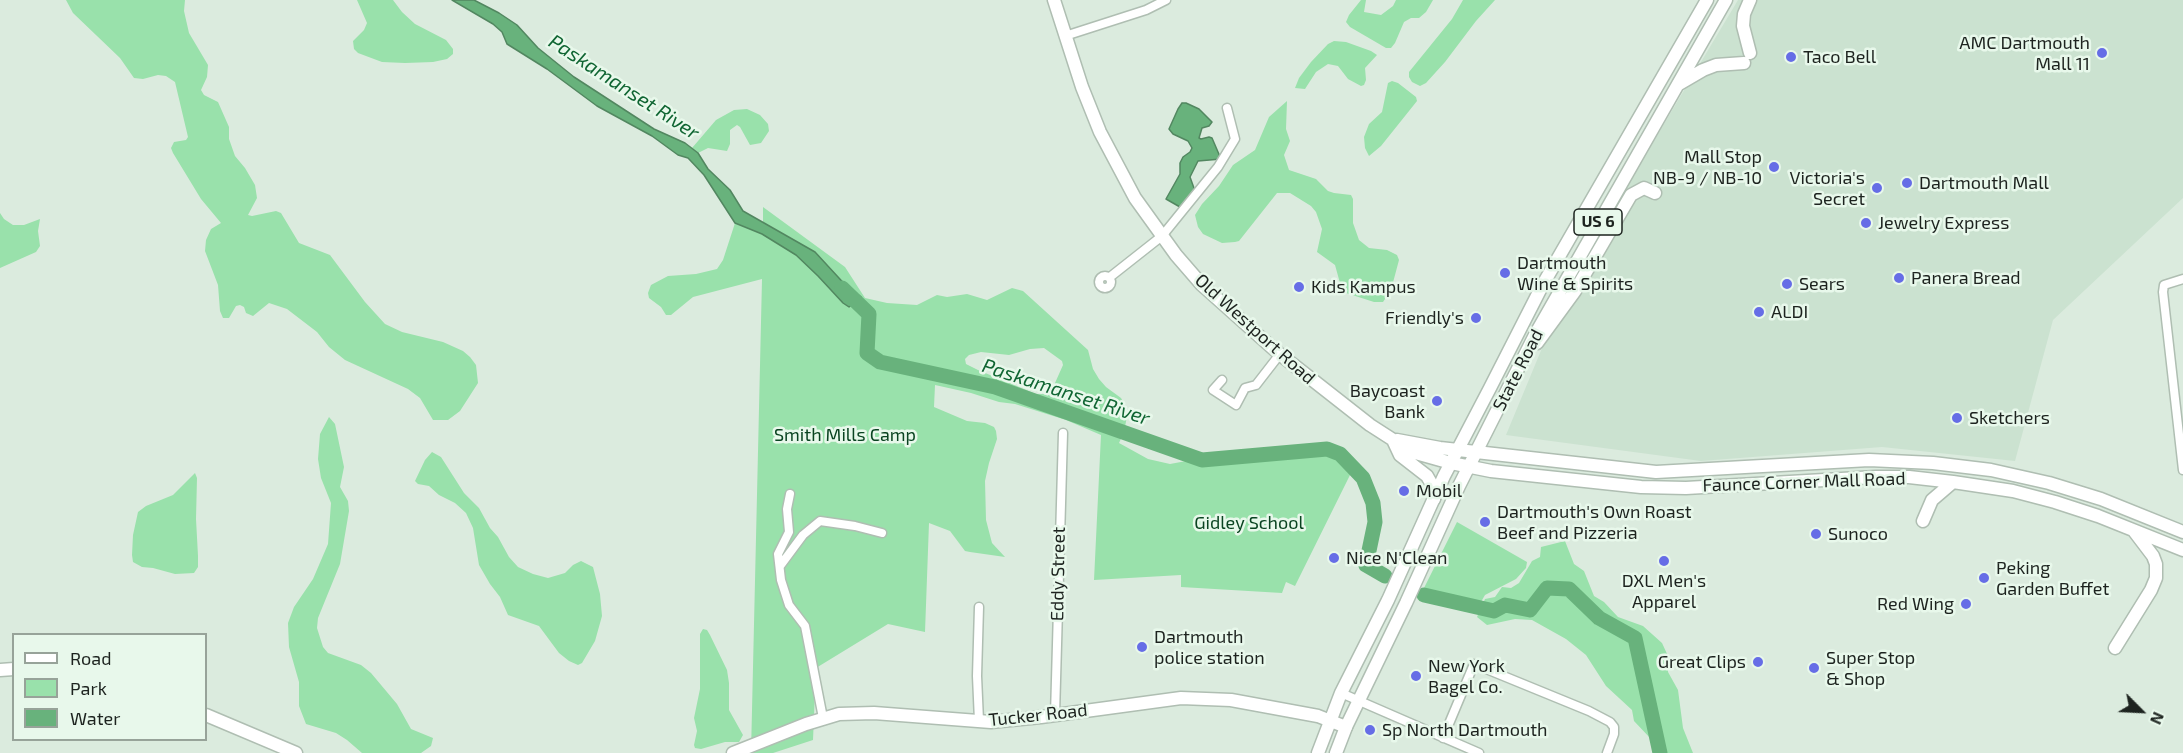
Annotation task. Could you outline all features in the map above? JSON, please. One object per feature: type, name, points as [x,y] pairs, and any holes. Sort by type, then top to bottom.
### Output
[{"type":"main road","name":"Old Westport Road","points":[[1054,0],[1082,87],[1100,132],[1135,198],[1202,285],[1280,354],[1370,425],[1412,452],[1451,463]]},
{"type":"main road","name":"State Road","points":[[1318,753],[1341,693],[1388,600],[1451,463],[1542,286],[1707,0]]},
{"type":"main road","name":"State Road","points":[[1336,753],[1346,727],[1468,467],[1564,282],[1726,0]]},
{"type":"main road","points":[[1677,85],[1709,68],[1747,58],[1743,26],[1744,14],[1750,0]]},
{"type":"main road","points":[[1523,361],[1575,291],[1631,195],[1644,188],[1655,193]]},
{"type":"main road","name":"Old Westport Road","points":[[1393,439],[1458,450]]},
{"type":"main road","points":[[1393,439],[1400,455],[1428,476],[1434,499]]},
{"type":"main road","name":"Faunce Corner Mall Road","points":[[1458,450],[1656,472],[1860,460],[1933,463],[1991,470],[2049,483],[2101,499],[2183,532]]},
{"type":"main road","name":"Faunce Corner Mall Road","points":[[1451,463],[1598,483],[1647,487],[1686,488],[1876,477],[1909,477],[1953,482],[2034,496],[2087,512],[2183,550]]},
{"type":"main road","points":[[1923,521],[1932,500],[1953,482]]},
{"type":"main road","points":[[2115,648],[2156,578],[2156,564],[2153,556],[2134,530]]},
{"type":"main road","name":"Tucker Road","points":[[738,752],[823,718],[839,714],[863,713],[979,722],[1015,720],[1150,701],[1202,698],[1239,702],[1330,720],[1346,727]]},
{"type":"main road","points":[[207,715],[296,753]]},
{"type":"street","points":[[1065,36],[1146,10],[1166,0]]},
{"type":"street","points":[[1110,277],[1162,236],[1218,167],[1235,139],[1227,108]]},
{"type":"street","points":[[2183,279],[2164,285],[2163,302],[2183,470]]},
{"type":"street","points":[[1222,380],[1214,390],[1236,405],[1245,388],[1256,385],[1280,354]]},
{"type":"street","name":"Eddy Street","points":[[1055,715],[1063,433]]},
{"type":"street","points":[[790,494],[787,509],[789,532],[778,554],[781,580],[789,605],[806,626],[823,718]]},
{"type":"street","points":[[780,566],[803,535],[820,521],[882,533]]},
{"type":"street","points":[[979,607],[977,676],[979,722]]},
{"type":"street","points":[[1443,738],[1474,664],[1589,711],[1610,722],[1614,727],[1613,740],[1607,753]]},
{"type":"street","points":[[1341,693],[1479,753]]},
{"type":"shaded area","name":"Dartmouth Mall","points":[[1738,0],[2183,0],[2183,198],[2053,320],[2015,461],[1882,447],[1701,461],[1506,435],[1569,283]]},
{"type":"green space","points":[[66,0],[185,0],[184,11],[189,33],[208,65],[207,77],[201,90],[204,95],[218,102],[229,127],[229,139],[235,156],[255,185],[257,198],[248,215],[276,211],[281,213],[299,243],[330,255],[365,302],[385,324],[402,332],[443,342],[463,351],[470,357],[476,365],[478,383],[460,411],[448,420],[433,420],[420,398],[408,389],[345,360],[329,347],[317,332],[287,309],[269,303],[253,316],[246,313],[244,307],[240,305],[236,306],[229,318],[223,318],[220,311],[218,285],[205,251],[206,240],[211,229],[221,223],[201,199],[171,148],[174,142],[186,140],[188,137],[175,82],[166,76],[158,75],[143,79],[134,78],[120,58],[73,13]]},
{"type":"green space","points":[[357,0],[393,0],[415,24],[446,40],[453,49],[453,54],[447,59],[433,62],[405,63],[382,62],[358,53],[354,49],[353,41],[364,30],[367,23]]},
{"type":"green space","points":[[1361,0],[1366,0],[1364,12],[1381,15],[1393,6],[1396,0],[1433,0],[1426,12],[1419,18],[1411,18],[1404,22],[1395,43],[1391,48],[1386,48],[1350,27],[1346,22]]},
{"type":"green space","points":[[1463,0],[1495,0],[1426,83],[1420,86],[1412,82],[1409,72],[1452,19]]},
{"type":"green space","points":[[1334,41],[1346,42],[1377,55],[1365,68],[1364,85],[1361,86],[1348,79],[1338,66],[1328,64],[1316,72],[1305,89],[1295,88],[1299,78],[1311,62],[1328,44]]},
{"type":"green space","points":[[1392,81],[1416,97],[1417,101],[1381,146],[1369,156],[1365,148],[1364,137],[1369,124],[1382,112],[1388,83]]},
{"type":"green space","points":[[1287,101],[1286,129],[1290,141],[1284,155],[1289,170],[1316,179],[1328,191],[1351,195],[1353,223],[1359,240],[1369,248],[1387,250],[1397,255],[1399,260],[1391,290],[1383,302],[1374,302],[1346,293],[1340,283],[1335,265],[1317,252],[1322,229],[1316,212],[1311,206],[1290,193],[1277,193],[1239,241],[1222,243],[1203,234],[1198,227],[1195,215],[1202,204],[1219,186],[1233,165],[1255,150],[1269,117]]},
{"type":"green space","points":[[747,109],[760,115],[768,124],[769,131],[761,143],[750,145],[737,125],[730,130],[730,144],[727,151],[708,148],[698,153],[692,148],[716,120],[734,110]]},
{"type":"green space","points":[[763,207],[845,267],[865,298],[887,303],[917,305],[937,295],[947,297],[967,294],[987,300],[1012,288],[1023,291],[1088,350],[1093,369],[1099,379],[1121,398],[1128,411],[1124,432],[1119,443],[1148,459],[1170,464],[1208,457],[1331,455],[1338,457],[1351,473],[1295,586],[1286,582],[1282,593],[1181,587],[1181,575],[1094,580],[1101,435],[1066,420],[1015,404],[935,385],[934,407],[967,421],[985,423],[994,427],[996,431],[997,439],[985,481],[986,520],[992,543],[1005,557],[965,551],[950,531],[929,523],[925,632],[888,624],[816,668],[813,740],[773,753],[751,753],[762,279],[693,297],[671,315],[666,315],[661,307],[649,298],[648,293],[651,285],[668,276],[696,274],[717,269],[723,260],[735,223],[763,234]],"holes":[[[1044,348],[1062,361],[1063,365],[1051,392],[1036,394],[978,370],[966,364],[965,359],[969,355],[981,352],[1009,355]]]},
{"type":"green space","points":[[0,213],[13,225],[24,225],[40,219],[38,231],[40,246],[36,252],[0,268]]},
{"type":"green space","points":[[329,417],[335,424],[344,467],[340,487],[348,501],[349,511],[340,564],[318,618],[317,628],[323,647],[328,653],[361,665],[371,673],[397,704],[411,729],[433,738],[431,746],[421,753],[362,753],[336,733],[306,724],[299,706],[299,682],[289,647],[288,623],[294,607],[313,579],[328,544],[331,503],[321,478],[318,459],[320,434]]},
{"type":"green space","points":[[432,452],[441,457],[464,493],[479,508],[509,557],[518,567],[548,578],[565,573],[581,561],[593,567],[600,594],[602,616],[595,641],[582,663],[578,665],[559,653],[539,626],[508,615],[500,597],[479,565],[473,528],[466,513],[429,486],[418,484],[415,481],[425,460]]},
{"type":"green space","points":[[195,473],[197,478],[198,567],[194,573],[175,574],[142,567],[133,562],[133,535],[138,512],[146,506],[173,495]]},
{"type":"green space","points":[[1457,522],[1527,562],[1526,568],[1516,579],[1485,595],[1478,607],[1473,602],[1423,590]]},
{"type":"green space","points":[[1565,541],[1574,564],[1584,571],[1594,596],[1604,602],[1618,617],[1643,626],[1662,643],[1668,656],[1668,672],[1678,690],[1683,728],[1693,753],[1653,753],[1651,739],[1634,721],[1632,710],[1606,686],[1586,655],[1566,639],[1532,620],[1515,619],[1487,625],[1477,617],[1485,599],[1495,597],[1502,587],[1511,588],[1519,583],[1532,561],[1540,557],[1541,547]]},
{"type":"green space","points":[[703,629],[707,630],[710,635],[727,670],[729,710],[743,735],[739,742],[725,742],[701,749],[695,748],[694,745],[697,731],[694,718],[700,689],[700,634]]},
{"type":"water","points":[[452,0],[474,0],[499,13],[517,25],[538,48],[574,77],[654,129],[685,143],[698,153],[708,169],[730,190],[743,211],[815,252],[850,290],[861,297],[849,307],[843,303],[796,255],[762,234],[735,223],[704,175],[688,158],[678,155],[652,136],[597,106],[547,69],[507,44],[502,32],[493,24]]},
{"type":"water","points":[[1182,103],[1199,109],[1212,122],[1209,126],[1202,128],[1199,138],[1212,138],[1221,159],[1198,161],[1190,177],[1195,191],[1187,204],[1180,207],[1166,199],[1180,174],[1180,163],[1183,157],[1192,148],[1188,141],[1173,134],[1169,129]]},
{"type":"waterway","name":"Paskamanset River","points":[[842,288],[869,314],[867,353],[880,362],[995,387],[1202,460],[1327,449],[1340,454],[1363,478],[1373,503],[1375,522],[1366,565],[1385,576]]},
{"type":"waterway","name":"Paskamanset River","points":[[1424,595],[1494,611],[1505,605],[1530,610],[1547,588],[1569,589],[1599,618],[1635,638],[1660,753]]},
{"type":"place","name":"AMC Dartmouth Mall 11","points":[[2102,53]]},
{"type":"place","name":"Taco Bell","points":[[1791,57]]},
{"type":"place","name":"Mall Stop NB-9 / NB-10","points":[[1774,167]]},
{"type":"place","name":"Dartmouth Mall","points":[[1907,183]]},
{"type":"place","name":"Victoria's Secret","points":[[1877,188]]},
{"type":"place","name":"Jewelry Express","points":[[1866,223]]},
{"type":"place","name":"Dartmouth Wine & Spirits","points":[[1505,273]]},
{"type":"place","name":"Panera Bread","points":[[1899,278]]},
{"type":"place","name":"Sears","points":[[1787,284]]},
{"type":"place","name":"Kids Kampus","points":[[1299,287]]},
{"type":"place","name":"ALDI","points":[[1759,312]]},
{"type":"place","name":"Friendly's","points":[[1476,318]]},
{"type":"place","name":"Baycoast Bank","points":[[1437,401]]},
{"type":"place","name":"Sketchers","points":[[1957,418]]},
{"type":"place","name":"Mobil","points":[[1404,491]]},
{"type":"place","name":"Dartmouth's Own Roast Beef and Pizzeria","points":[[1485,522]]},
{"type":"place","name":"Sunoco","points":[[1816,534]]},
{"type":"place","name":"Nice N'Clean","points":[[1334,558]]},
{"type":"place","name":"DXL Men's Apparel","points":[[1664,561]]},
{"type":"place","name":"Peking Garden Buffet","points":[[1984,578]]},
{"type":"place","name":"Red Wing","points":[[1966,604]]},
{"type":"place","name":"Dartmouth police station","points":[[1142,647]]},
{"type":"place","name":"Great Clips","points":[[1758,662]]},
{"type":"place","name":"Super Stop & Shop","points":[[1814,668]]},
{"type":"place","name":"New York Bagel Co.","points":[[1416,676]]},
{"type":"place","name":"Sp North Dartmouth","points":[[1370,730]]},
{"type":"park label","name":"Smith Mills Camp","points":[[845,435]]},
{"type":"park label","name":"Gidley School","points":[[1249,523]]}]
